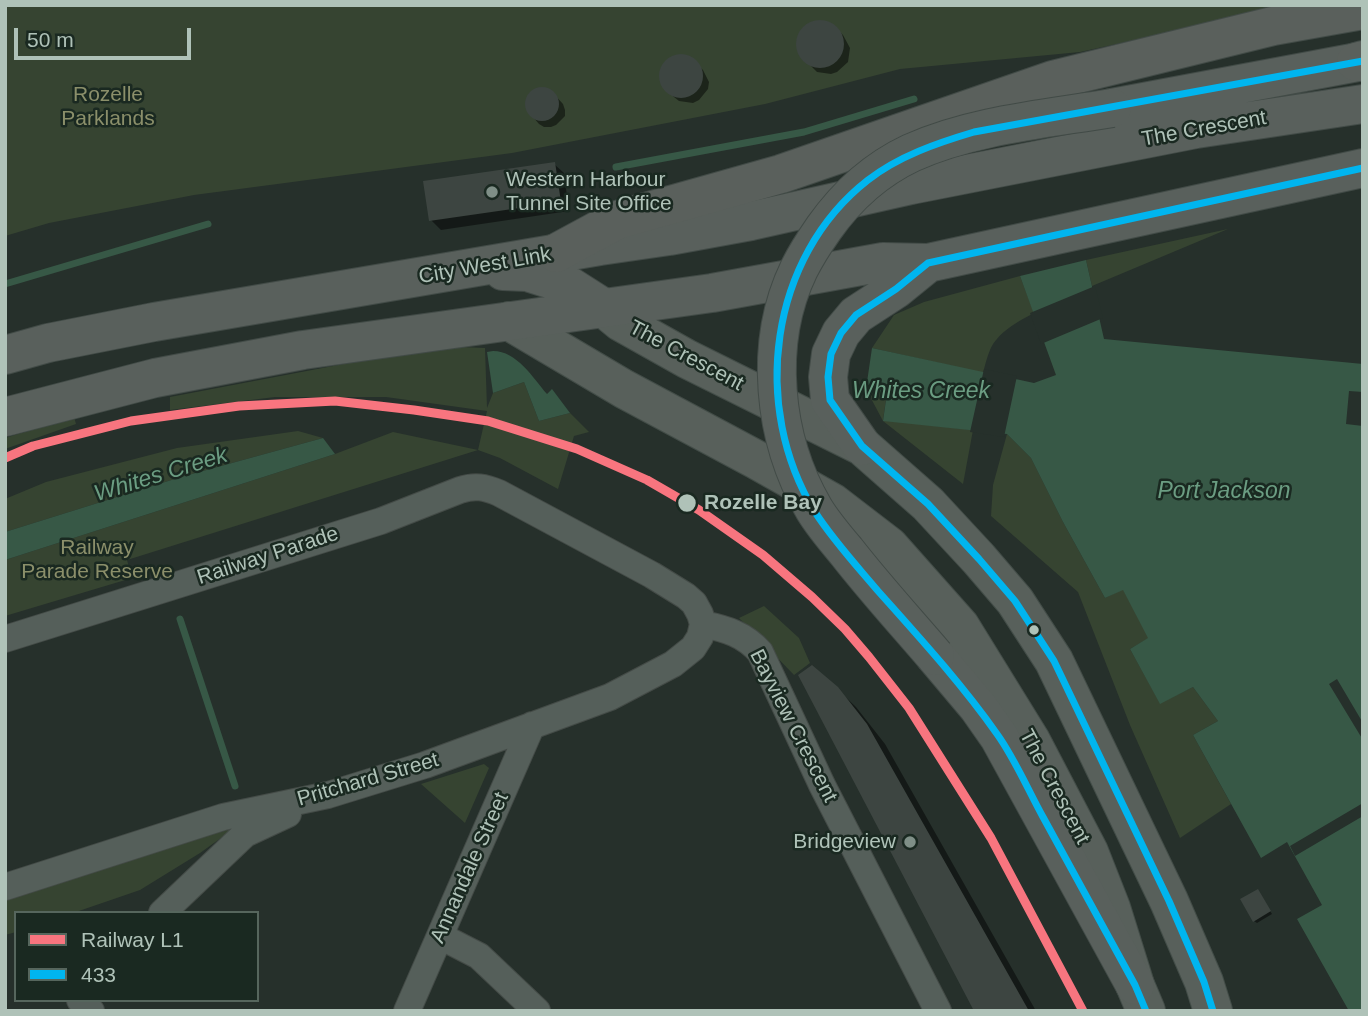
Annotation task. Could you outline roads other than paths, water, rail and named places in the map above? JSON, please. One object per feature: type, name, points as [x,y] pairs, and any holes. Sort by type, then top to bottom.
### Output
[{"type":"highway","points":[[556,253],[617,220],[781,174],[1053,80],[1273,26],[1363,10]]},
{"type":"highway","points":[[1140,998],[999,737],[978,707],[861,570],[814,510],[798,478],[783,432],[777,377],[778,349],[788,297],[811,246],[836,211],[872,176],[908,154],[974,132],[1360,61]]},
{"type":"highway","name":"The Crescent","points":[[964,174],[1196,129],[1363,104]]},
{"type":"highway","points":[[5,417],[155,377],[303,350],[509,321],[612,315],[712,292],[883,262],[928,263],[1363,168]]},
{"type":"highway","name":"City West Link","points":[[5,355],[154,322],[669,236],[964,174]]},
{"type":"highway","points":[[862,446],[830,400],[828,377],[831,354],[841,333],[856,315],[896,289],[928,263]]},
{"type":"highway","points":[[467,269],[527,272],[568,285],[612,315]]},
{"type":"main road","name":"The Crescent","points":[[612,315],[687,359],[862,446],[928,504],[979,559],[1015,601],[1054,661],[1169,901],[1204,982],[1213,1011]]},
{"type":"main road","name":"The Crescent","points":[[509,321],[624,389],[833,503],[889,546],[960,626],[1031,741],[1089,852],[1111,908],[1140,998]]},
{"type":"street","name":"Railway Parade","points":[[5,639],[381,521],[471,486],[490,489],[652,575],[694,603],[703,624]]},
{"type":"street","name":"Pritchard Street","points":[[5,887],[223,817],[328,795],[425,765],[610,696],[673,664],[693,648],[700,637],[703,624]]},
{"type":"street","name":"Bayview Crescent","points":[[703,624],[738,634],[760,652],[822,785],[937,1011]]},
{"type":"street","name":"Annandale Street","points":[[407,1011],[532,725]]},
{"type":"street","points":[[164,911],[245,834],[328,795]]},
{"type":"street","points":[[440,936],[480,956],[537,1011]]},
{"type":"water","name":"Port Jackson","points":[[1086,260],[1104,339],[1363,364],[1363,1011],[1349,1011],[1297,919],[1322,905],[1287,842],[1261,858],[1193,735],[1218,721],[1193,687],[1160,704],[1130,649],[1148,638],[1123,590],[1105,598],[1031,458],[1007,434],[883,421],[887,393],[866,389],[872,348],[1034,383],[1056,375],[1020,276]]},
{"type":"water","points":[[487,352],[510,355],[517,360],[547,394],[552,389],[570,413],[539,421],[524,382],[493,393]]},
{"type":"water","name":"Whites Creek","points":[[323,438],[335,454],[5,560],[5,532],[181,477]]},
{"type":"waterway","points":[[616,167],[804,132],[914,99]]},
{"type":"waterway","points":[[5,284],[208,224]]},
{"type":"waterway","points":[[180,619],[235,786]]},
{"type":"rail line","name":"L1","points":[[5,458],[33,446],[131,421],[239,406],[335,401],[488,421],[577,449],[647,480],[699,510],[763,555],[812,597],[869,657],[909,708],[991,838],[1083,1011]]},
{"type":"place","name":"Western Harbour Tunnel Site Office","points":[[492,192]]},
{"type":"place","name":"Rozelle Bay","points":[[687,503]]},
{"type":"place","name":"Bridgeview","points":[[910,842]]},
{"type":"park label","name":"Rozelle Parklands","points":[[108,107]]},
{"type":"park label","name":"Railway Parade Reserve","points":[[97,560]]}]
